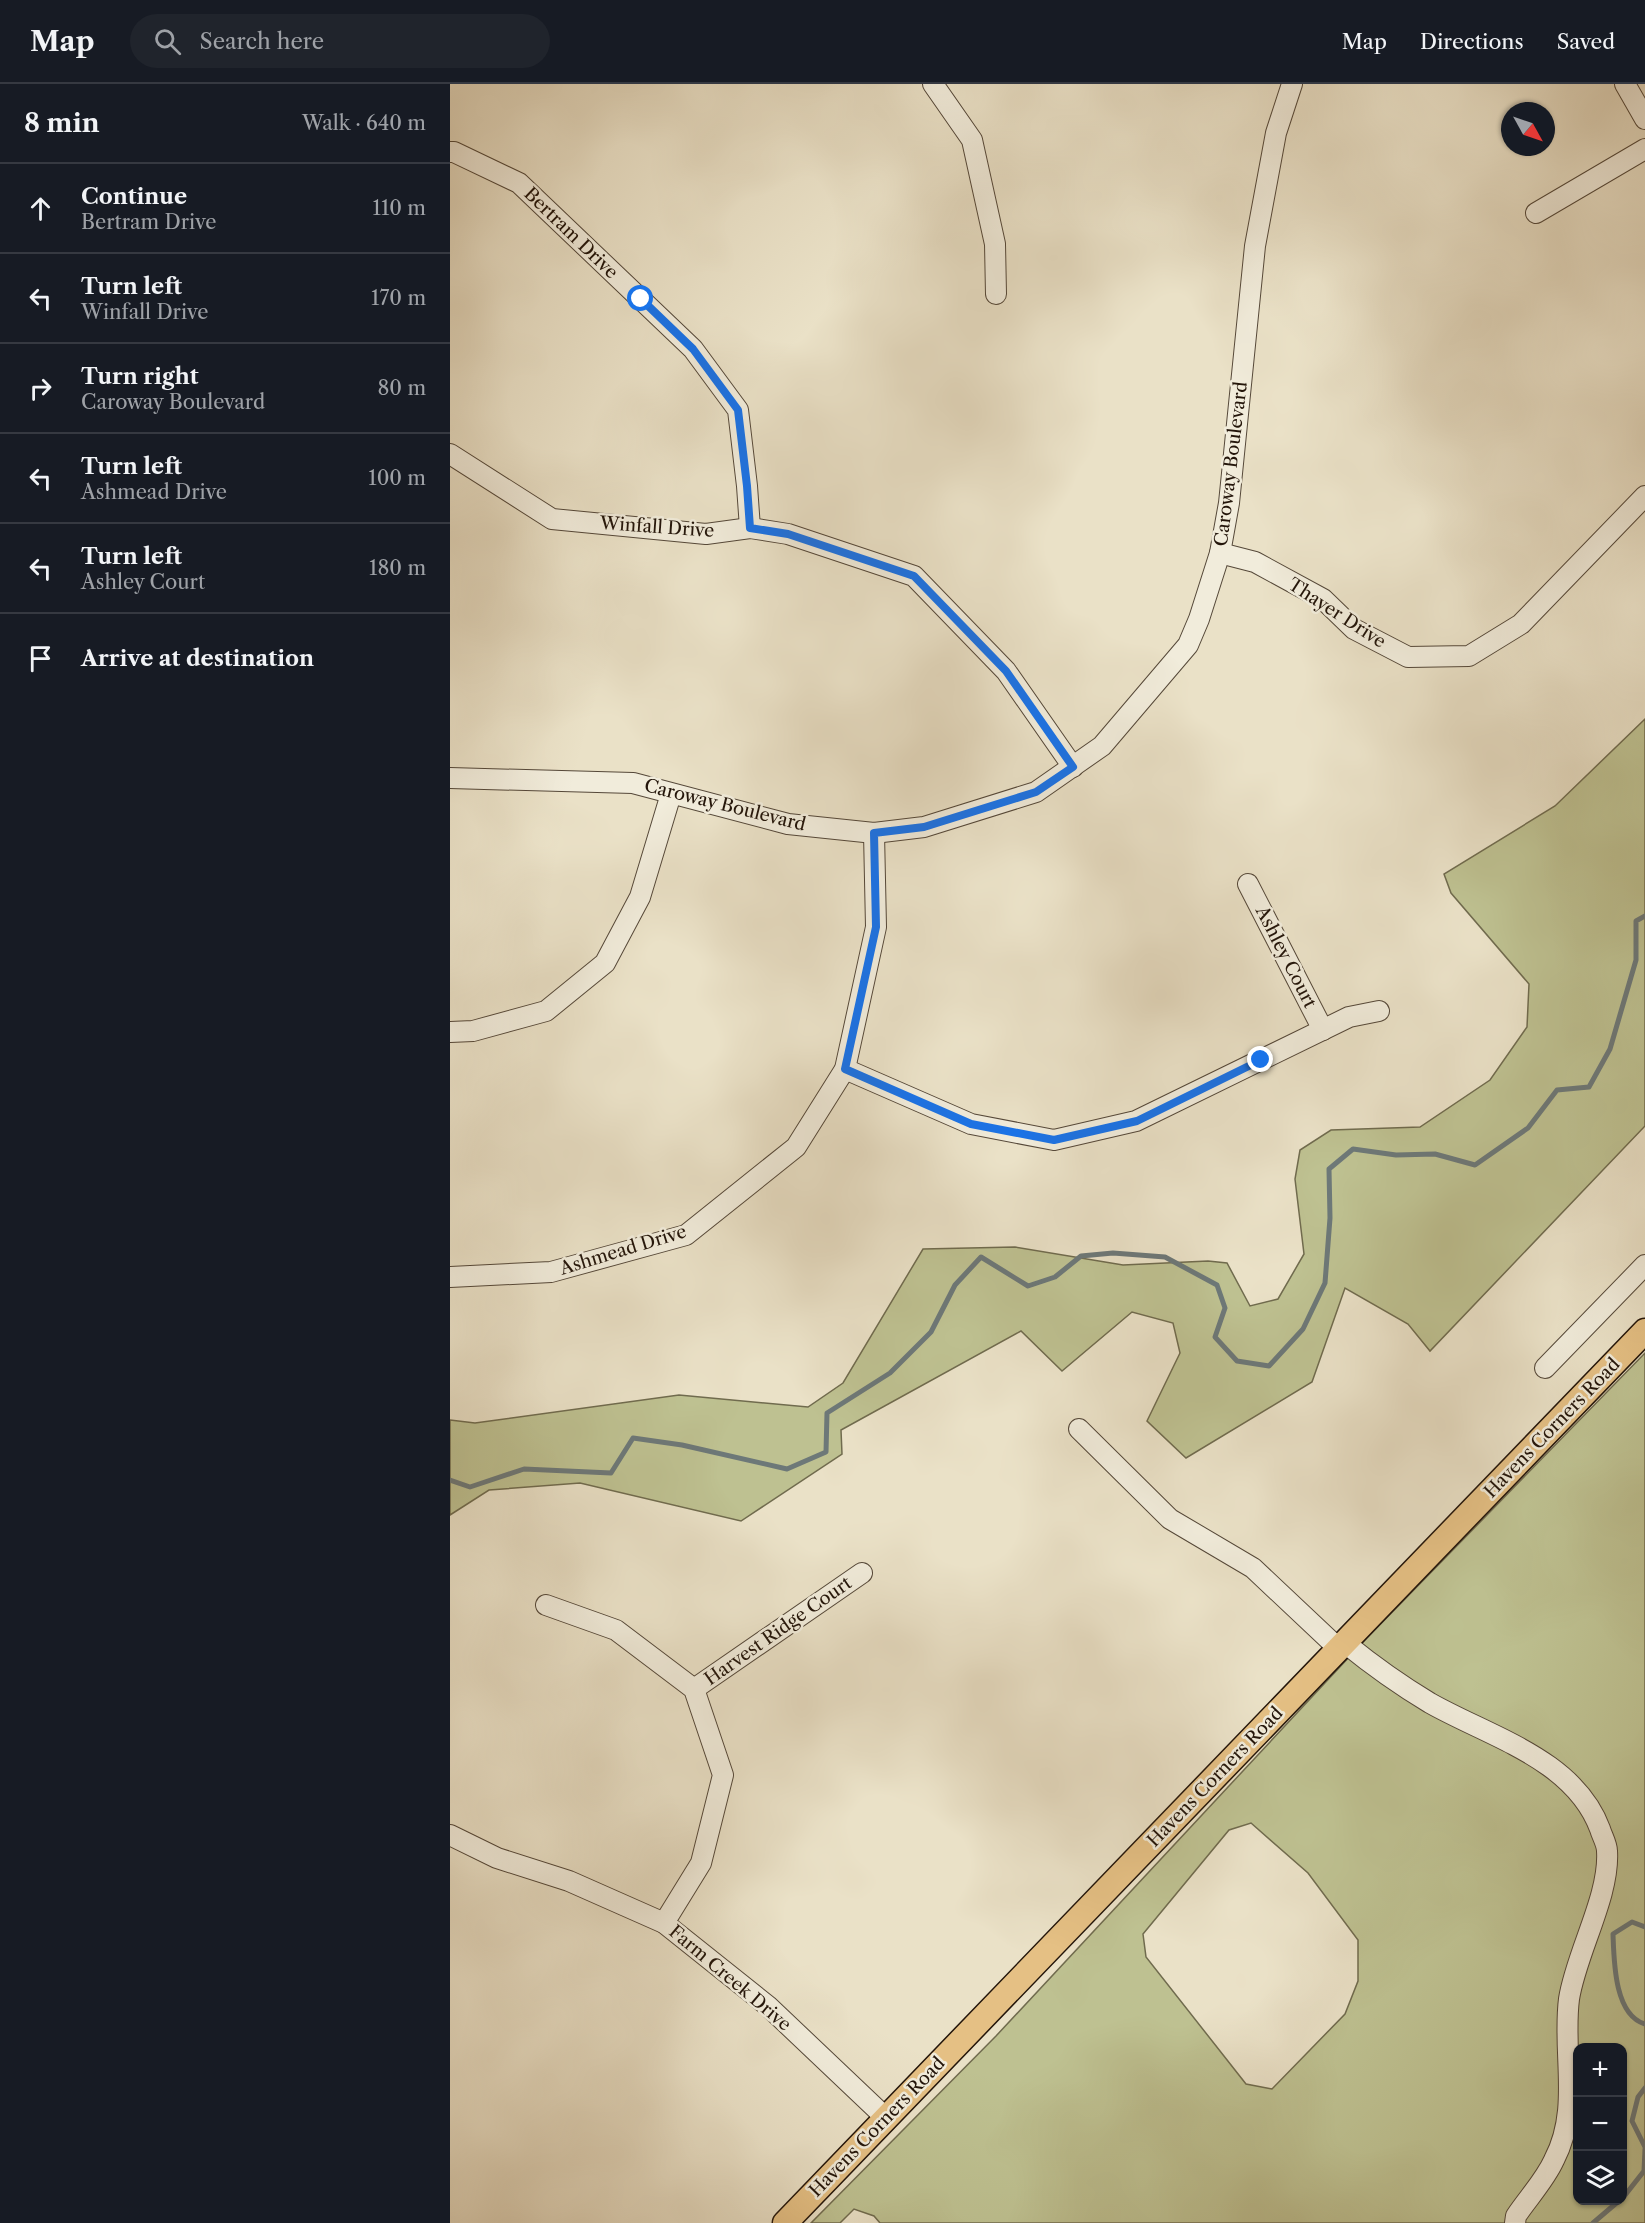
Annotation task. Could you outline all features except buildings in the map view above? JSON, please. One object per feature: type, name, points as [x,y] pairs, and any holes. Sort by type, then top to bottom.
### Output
[{"type":"main road","name":"Havens Corners Road","points":[[785,2223],[1645,1332]]},
{"type":"street","points":[[933,84],[972,140],[995,244],[996,294]]},
{"type":"street","name":"Caroway Boulevard","points":[[450,778],[633,783],[788,824],[874,833],[924,827],[1036,792],[1102,746],[1188,645],[1220,554],[1229,503],[1255,246],[1276,133],[1292,84]]},
{"type":"street","points":[[1625,84],[1645,119]]},
{"type":"street","points":[[1536,213],[1645,149]]},
{"type":"street","name":"Bertram Drive","points":[[450,152],[519,183],[693,349],[738,410],[750,528]]},
{"type":"street","name":"Winfall Drive","points":[[450,454],[552,519],[706,534],[750,528],[788,534],[914,576],[1006,671],[1073,767]]},
{"type":"street","name":"Thayer Drive","points":[[1220,554],[1255,562],[1314,594],[1323,599],[1354,629],[1408,657],[1469,656],[1521,624],[1645,496]]},
{"type":"street","points":[[450,1032],[473,1031],[546,1011],[604,963],[640,897],[671,794]]},
{"type":"street","name":"Ashmead Drive","points":[[450,1277],[551,1272],[686,1235],[796,1148],[845,1069],[876,927],[874,833]]},
{"type":"street","name":"Ashley Court","points":[[1248,884],[1323,1030]]},
{"type":"street","name":"Ashley Court","points":[[845,1069],[971,1124],[1054,1140],[1137,1121],[1349,1017],[1379,1011]]},
{"type":"street","points":[[1545,1368],[1645,1265]]},
{"type":"street","points":[[1079,1429],[1170,1519],[1253,1568],[1342,1646],[1383,1674],[1431,1703],[1523,1750],[1575,1787],[1594,1814],[1608,1849],[1603,1889],[1571,1987],[1566,2020],[1570,2105],[1564,2135],[1554,2161],[1516,2216],[1515,2223]]},
{"type":"street","name":"Harvest Ridge Court","points":[[694,1689],[862,1572]]},
{"type":"street","points":[[546,1605],[616,1630],[694,1689],[723,1775],[701,1863],[664,1923]]},
{"type":"street","name":"Farm Creek Drive","points":[[450,1835],[497,1858],[569,1881],[664,1923],[768,2006],[886,2118]]},
{"type":"green space","points":[[1645,719],[1645,1126],[1430,1351],[1408,1324],[1345,1288],[1312,1382],[1186,1458],[1147,1421],[1180,1353],[1173,1323],[1132,1312],[1062,1371],[1021,1331],[841,1430],[842,1454],[741,1521],[580,1483],[489,1490],[450,1515],[450,1420],[475,1423],[679,1395],[808,1407],[843,1383],[923,1249],[1015,1247],[1123,1265],[1208,1261],[1227,1263],[1250,1306],[1278,1299],[1304,1254],[1295,1179],[1300,1150],[1331,1130],[1420,1127],[1490,1080],[1527,1027],[1529,984],[1451,893],[1444,874],[1555,806]]},
{"type":"green space","points":[[1645,1353],[1645,2223],[880,2223],[874,2216],[854,2209],[840,2223],[811,2223],[996,2036],[1365,1640]],"holes":[[[1251,1823],[1308,1873],[1358,1940],[1358,1981],[1345,2014],[1272,2089],[1246,2084],[1146,1957],[1143,1934],[1229,1830]]]},
{"type":"waterway","points":[[450,1480],[470,1487],[524,1469],[611,1473],[633,1438],[682,1445],[787,1469],[826,1452],[827,1413],[890,1373],[931,1332],[955,1285],[981,1257],[1028,1286],[1055,1277],[1081,1256],[1113,1253],[1165,1257],[1217,1285],[1225,1308],[1215,1337],[1237,1361],[1269,1366],[1303,1329],[1325,1283],[1330,1218],[1329,1169],[1353,1149],[1396,1155],[1435,1154],[1475,1165],[1528,1128],[1557,1090],[1589,1087],[1610,1049],[1636,960],[1636,921],[1645,916]]},
{"type":"waterway","points":[[1645,1927],[1632,1922],[1613,1934],[1615,1972],[1622,1998],[1627,2010],[1635,2019],[1645,2024]]},
{"type":"waterway","points":[[1645,2088],[1638,2097],[1632,2121],[1645,2147]]},
{"type":"waterway","points":[[1627,2193],[1644,2171],[1645,2149]]},
{"type":"waterway","points":[[1593,2223],[1614,2205]]},
{"type":"route","points":[[641,299],[693,349],[738,410],[750,528],[788,534],[914,576],[1006,671],[1073,767],[1036,792],[924,827],[874,833],[876,927],[845,1069],[971,1124],[1054,1140],[1137,1121],[1261,1060]]}]
